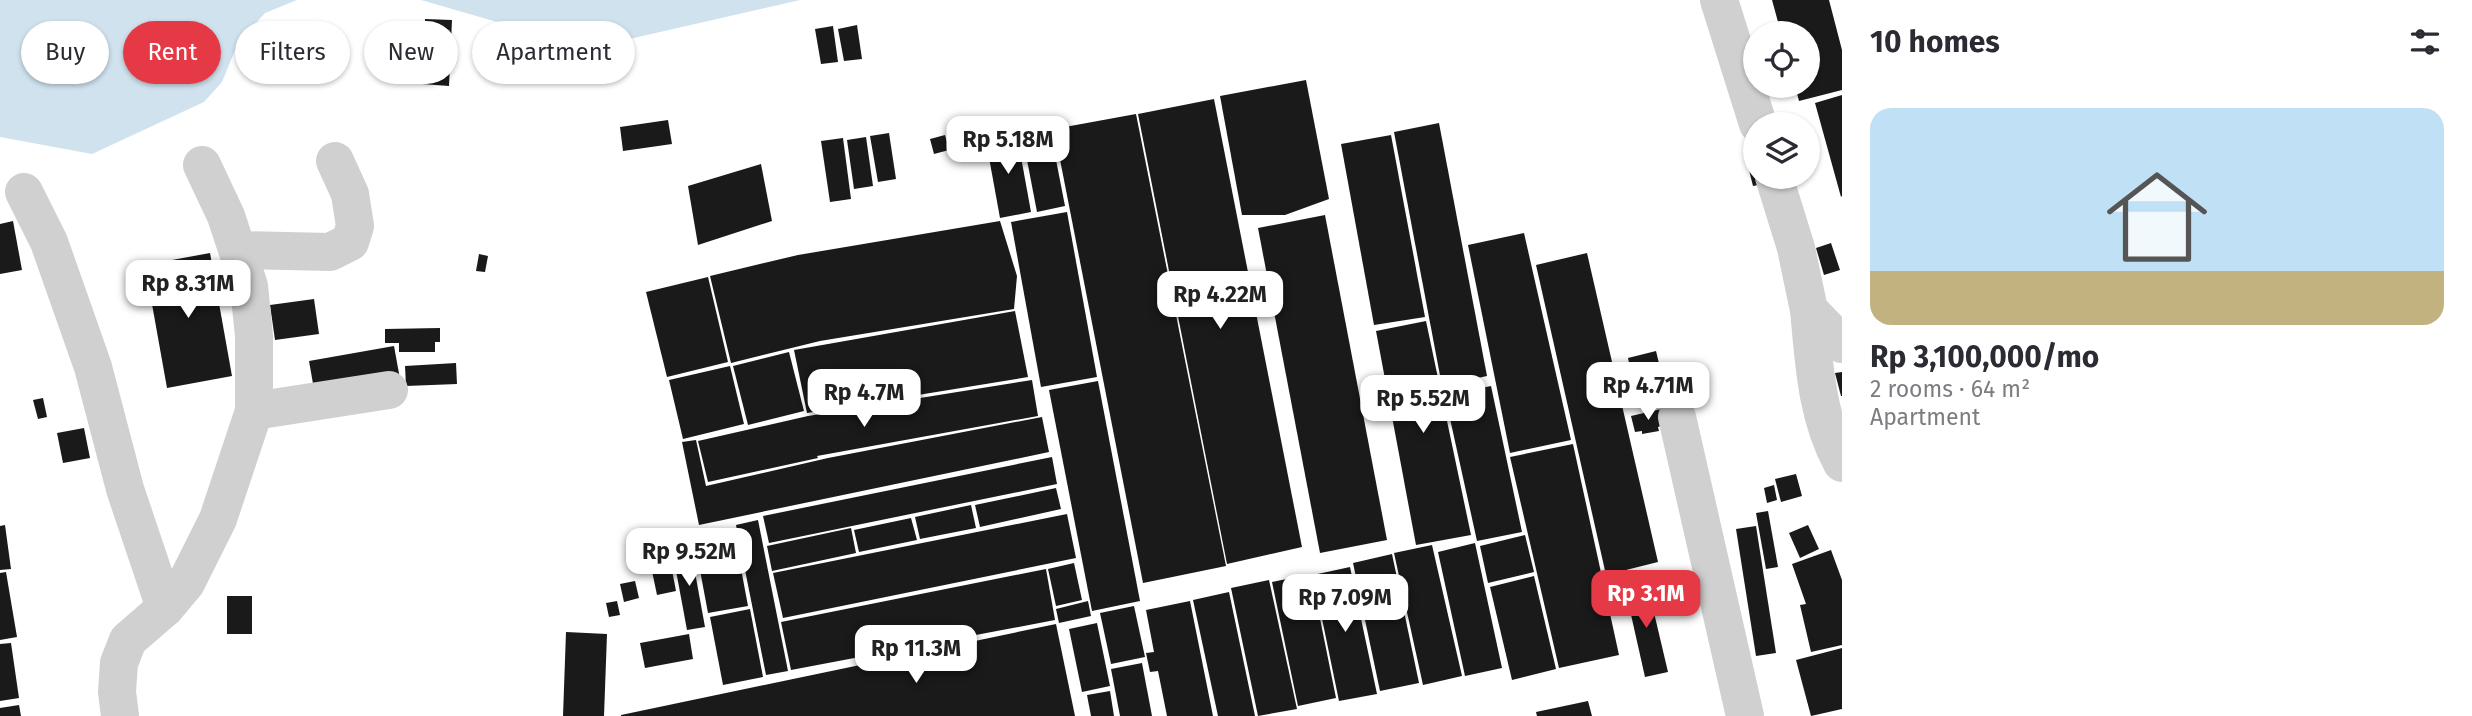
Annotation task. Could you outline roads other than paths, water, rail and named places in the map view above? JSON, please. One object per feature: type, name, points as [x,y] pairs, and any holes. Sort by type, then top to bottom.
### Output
[{"type":"lane","points":[[1719,0],[1754,112]]},
{"type":"lane","points":[[237,250],[330,252],[350,242],[355,226],[349,194],[335,161]]},
{"type":"lane","points":[[120,716],[117,692],[119,663],[128,640],[165,608],[186,583],[218,519],[254,411],[254,337],[249,286],[226,216],[202,165]]},
{"type":"lane","points":[[1778,189],[1796,248],[1809,310],[1817,387],[1829,431],[1842,463]]},
{"type":"lane","points":[[24,192],[49,242],[93,367],[125,489],[165,608]]},
{"type":"lane","points":[[1809,310],[1842,344]]},
{"type":"lane","points":[[254,411],[389,390]]},
{"type":"lane","points":[[1677,417],[1745,716]]},
{"type":"water","points":[[0,0],[297,0],[265,13],[258,21],[235,21],[235,50],[221,83],[221,21],[123,21],[123,84],[220,84],[204,102],[92,154],[0,137]]},
{"type":"water","points":[[421,0],[800,0],[635,38],[635,21],[494,21]]}]
